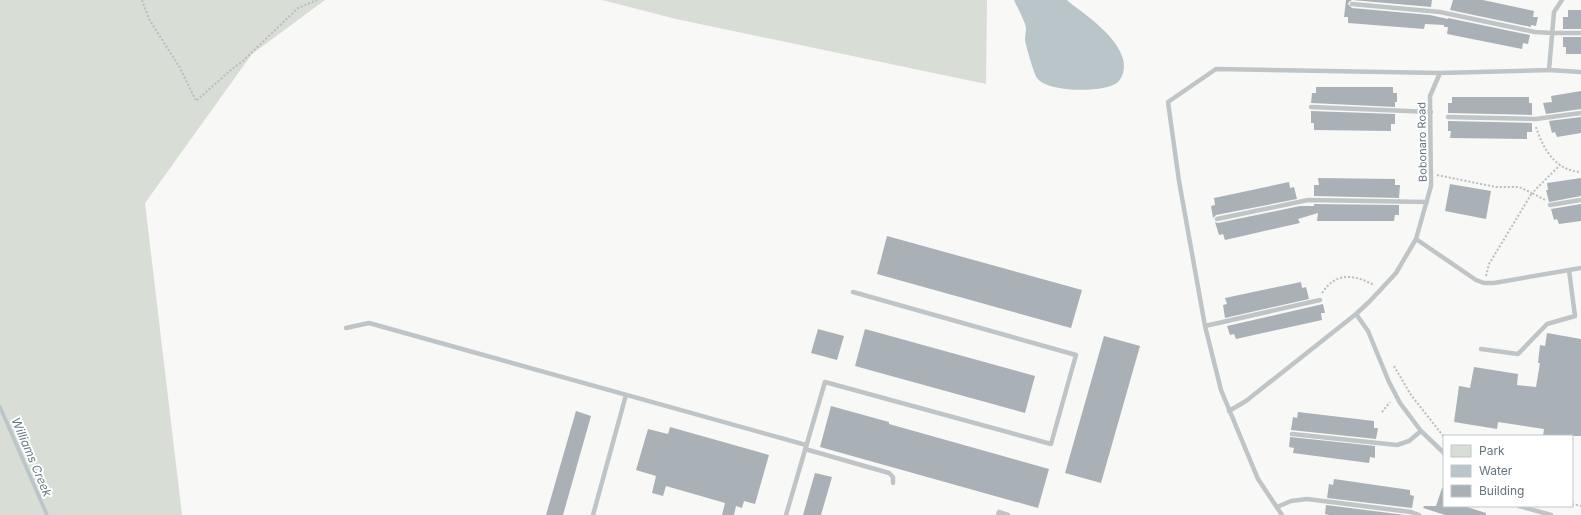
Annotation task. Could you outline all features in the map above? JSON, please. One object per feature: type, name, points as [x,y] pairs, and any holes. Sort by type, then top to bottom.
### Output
[{"type":"lane","points":[[1549,70],[1554,12],[1562,0]]},
{"type":"lane","points":[[1352,4],[1440,12],[1535,32],[1581,33]]},
{"type":"lane","points":[[1282,515],[1258,479],[1221,390],[1205,326],[1179,181],[1168,102],[1216,69],[1440,74],[1549,70],[1581,72]]},
{"type":"lane","name":"Bobonaro Road","points":[[1229,411],[1246,401],[1356,314],[1381,291],[1396,273],[1416,240],[1431,186],[1430,96],[1440,74]]},
{"type":"lane","points":[[1311,107],[1431,112]]},
{"type":"lane","points":[[1448,118],[1534,119],[1581,113]]},
{"type":"lane","points":[[1217,219],[1308,200],[1427,202]]},
{"type":"lane","points":[[1550,205],[1581,200]]},
{"type":"lane","points":[[1416,240],[1473,278],[1484,283],[1494,283],[1581,268]]},
{"type":"lane","points":[[1481,349],[1518,354],[1547,324],[1575,316],[1569,270]]},
{"type":"lane","points":[[786,515],[825,382],[1051,444],[1076,356],[853,292]]},
{"type":"lane","points":[[1205,326],[1320,300]]},
{"type":"lane","points":[[1356,314],[1368,331],[1389,382],[1400,403],[1421,431],[1443,452]]},
{"type":"lane","points":[[346,328],[369,323],[626,395],[806,447],[889,473],[893,477],[893,483]]},
{"type":"lane","points":[[593,515],[626,395]]},
{"type":"lane","points":[[1292,434],[1397,445],[1409,440],[1421,431]]},
{"type":"lane","points":[[1277,507],[1291,501],[1307,499],[1411,512],[1419,515]]},
{"type":"lane","points":[[1523,507],[1551,515]]},
{"type":"lane","points":[[998,515],[998,512],[1008,515]]},
{"type":"path","points":[[142,0],[149,19],[180,68],[196,101],[248,56],[298,8],[317,0]]},
{"type":"path","points":[[1534,119],[1544,148],[1551,158],[1568,170],[1581,172]]},
{"type":"path","points":[[1484,283],[1489,264],[1532,193],[1560,165]]},
{"type":"path","points":[[1432,175],[1496,187],[1519,187],[1532,193],[1550,205]]},
{"type":"path","points":[[1394,366],[1410,395],[1443,436]]},
{"type":"green space","points":[[0,0],[325,0],[252,54],[145,203],[182,515],[0,515]]},
{"type":"green space","points":[[602,0],[987,0],[986,84],[676,19]]},
{"type":"water","points":[[1014,0],[1067,0],[1100,27],[1115,42],[1124,62],[1124,71],[1120,80],[1112,86],[1090,90],[1064,89],[1043,83],[1037,78],[1028,54],[1025,40],[1026,28]]},
{"type":"building","points":[[1346,0],[1352,0],[1348,4],[1352,8],[1430,15],[1530,35],[1528,44],[1523,43],[1522,49],[1447,34],[1448,27],[1444,27],[1444,25],[1425,24],[1424,29],[1348,23],[1348,17],[1344,17]]},
{"type":"building","points":[[1352,0],[1432,0],[1431,7]]},
{"type":"building","points":[[1453,0],[1483,0],[1534,11],[1533,17],[1538,17],[1536,26],[1531,25],[1531,27],[1450,10]]},
{"type":"building","points":[[1568,10],[1581,10],[1581,29],[1563,29],[1563,17],[1568,17]]},
{"type":"building","points":[[1563,37],[1581,37],[1581,54],[1566,54],[1566,47],[1563,47]]},
{"type":"building","points":[[1316,87],[1393,87],[1393,93],[1397,93],[1397,102],[1395,102],[1395,107],[1311,103],[1312,93],[1316,93]]},
{"type":"building","points":[[1581,91],[1581,109],[1546,114],[1543,103],[1552,102],[1551,96]]},
{"type":"building","points":[[1452,97],[1529,97],[1529,103],[1532,103],[1532,115],[1448,113],[1448,103],[1452,103]]},
{"type":"building","points":[[1311,111],[1395,114],[1395,124],[1391,124],[1391,131],[1314,130],[1314,123],[1311,123]]},
{"type":"building","points":[[1581,117],[1581,133],[1557,137],[1555,132],[1552,133],[1549,121]]},
{"type":"building","points":[[1448,121],[1532,123],[1532,132],[1527,132],[1527,139],[1450,138],[1451,131],[1448,131]]},
{"type":"building","points":[[1318,178],[1395,179],[1395,185],[1400,185],[1399,198],[1314,196],[1314,185],[1319,185]]},
{"type":"building","points":[[1581,178],[1581,196],[1549,202],[1546,190],[1548,190],[1547,183]]},
{"type":"building","points":[[1289,182],[1290,188],[1294,187],[1297,199],[1216,215],[1213,218],[1211,206],[1215,205],[1214,198]]},
{"type":"building","points":[[1450,184],[1491,191],[1486,219],[1445,211]]},
{"type":"building","points":[[1314,204],[1399,205],[1399,215],[1395,215],[1394,221],[1317,221],[1318,213],[1298,219],[1300,223],[1225,240],[1223,234],[1219,235],[1215,222],[1218,223],[1300,206],[1314,206]]},
{"type":"building","points":[[1581,204],[1581,221],[1559,224],[1557,219],[1554,220],[1551,209]]},
{"type":"building","points":[[887,236],[1082,290],[1071,328],[877,274]]},
{"type":"building","points":[[1301,282],[1302,288],[1306,287],[1309,299],[1225,318],[1223,305],[1227,304],[1225,298]]},
{"type":"building","points":[[1323,304],[1325,313],[1321,313],[1322,320],[1236,339],[1234,334],[1230,335],[1227,326]]},
{"type":"building","points":[[818,329],[844,336],[837,360],[811,353]]},
{"type":"building","points":[[865,329],[1035,376],[1025,413],[855,366]]},
{"type":"building","points":[[1547,333],[1581,339],[1581,436],[1543,435],[1544,429],[1498,422],[1497,429],[1454,422],[1459,386],[1470,388],[1474,367],[1518,374],[1517,385],[1536,387],[1540,363],[1538,363],[1540,345],[1545,346]]},
{"type":"building","points":[[1104,336],[1140,346],[1101,483],[1065,473]]},
{"type":"building","points":[[831,406],[1049,469],[1038,508],[820,447]]},
{"type":"building","points":[[576,411],[591,416],[563,515],[546,515]]},
{"type":"building","points":[[1298,412],[1374,421],[1374,428],[1378,428],[1376,439],[1291,430],[1293,417],[1297,418]]},
{"type":"building","points":[[670,427],[769,455],[755,504],[744,501],[742,508],[736,506],[734,515],[722,515],[725,503],[666,486],[663,496],[652,493],[656,476],[636,470],[648,429],[668,434]]},
{"type":"building","points":[[1290,437],[1375,446],[1375,458],[1370,457],[1369,463],[1293,453],[1294,448],[1289,447]]},
{"type":"building","points":[[815,473],[832,477],[821,515],[803,515]]},
{"type":"building","points":[[1334,479],[1410,490],[1410,495],[1414,496],[1412,508],[1327,498],[1329,484],[1333,485]]},
{"type":"building","points":[[1443,488],[1443,507],[1467,507],[1486,513],[1486,515],[1445,515],[1423,508],[1424,506],[1436,506]]},
{"type":"building","points":[[1326,505],[1405,515],[1329,515],[1325,514]]},
{"type":"waterway","name":"Williams Creek","points":[[0,407],[47,515]]}]
